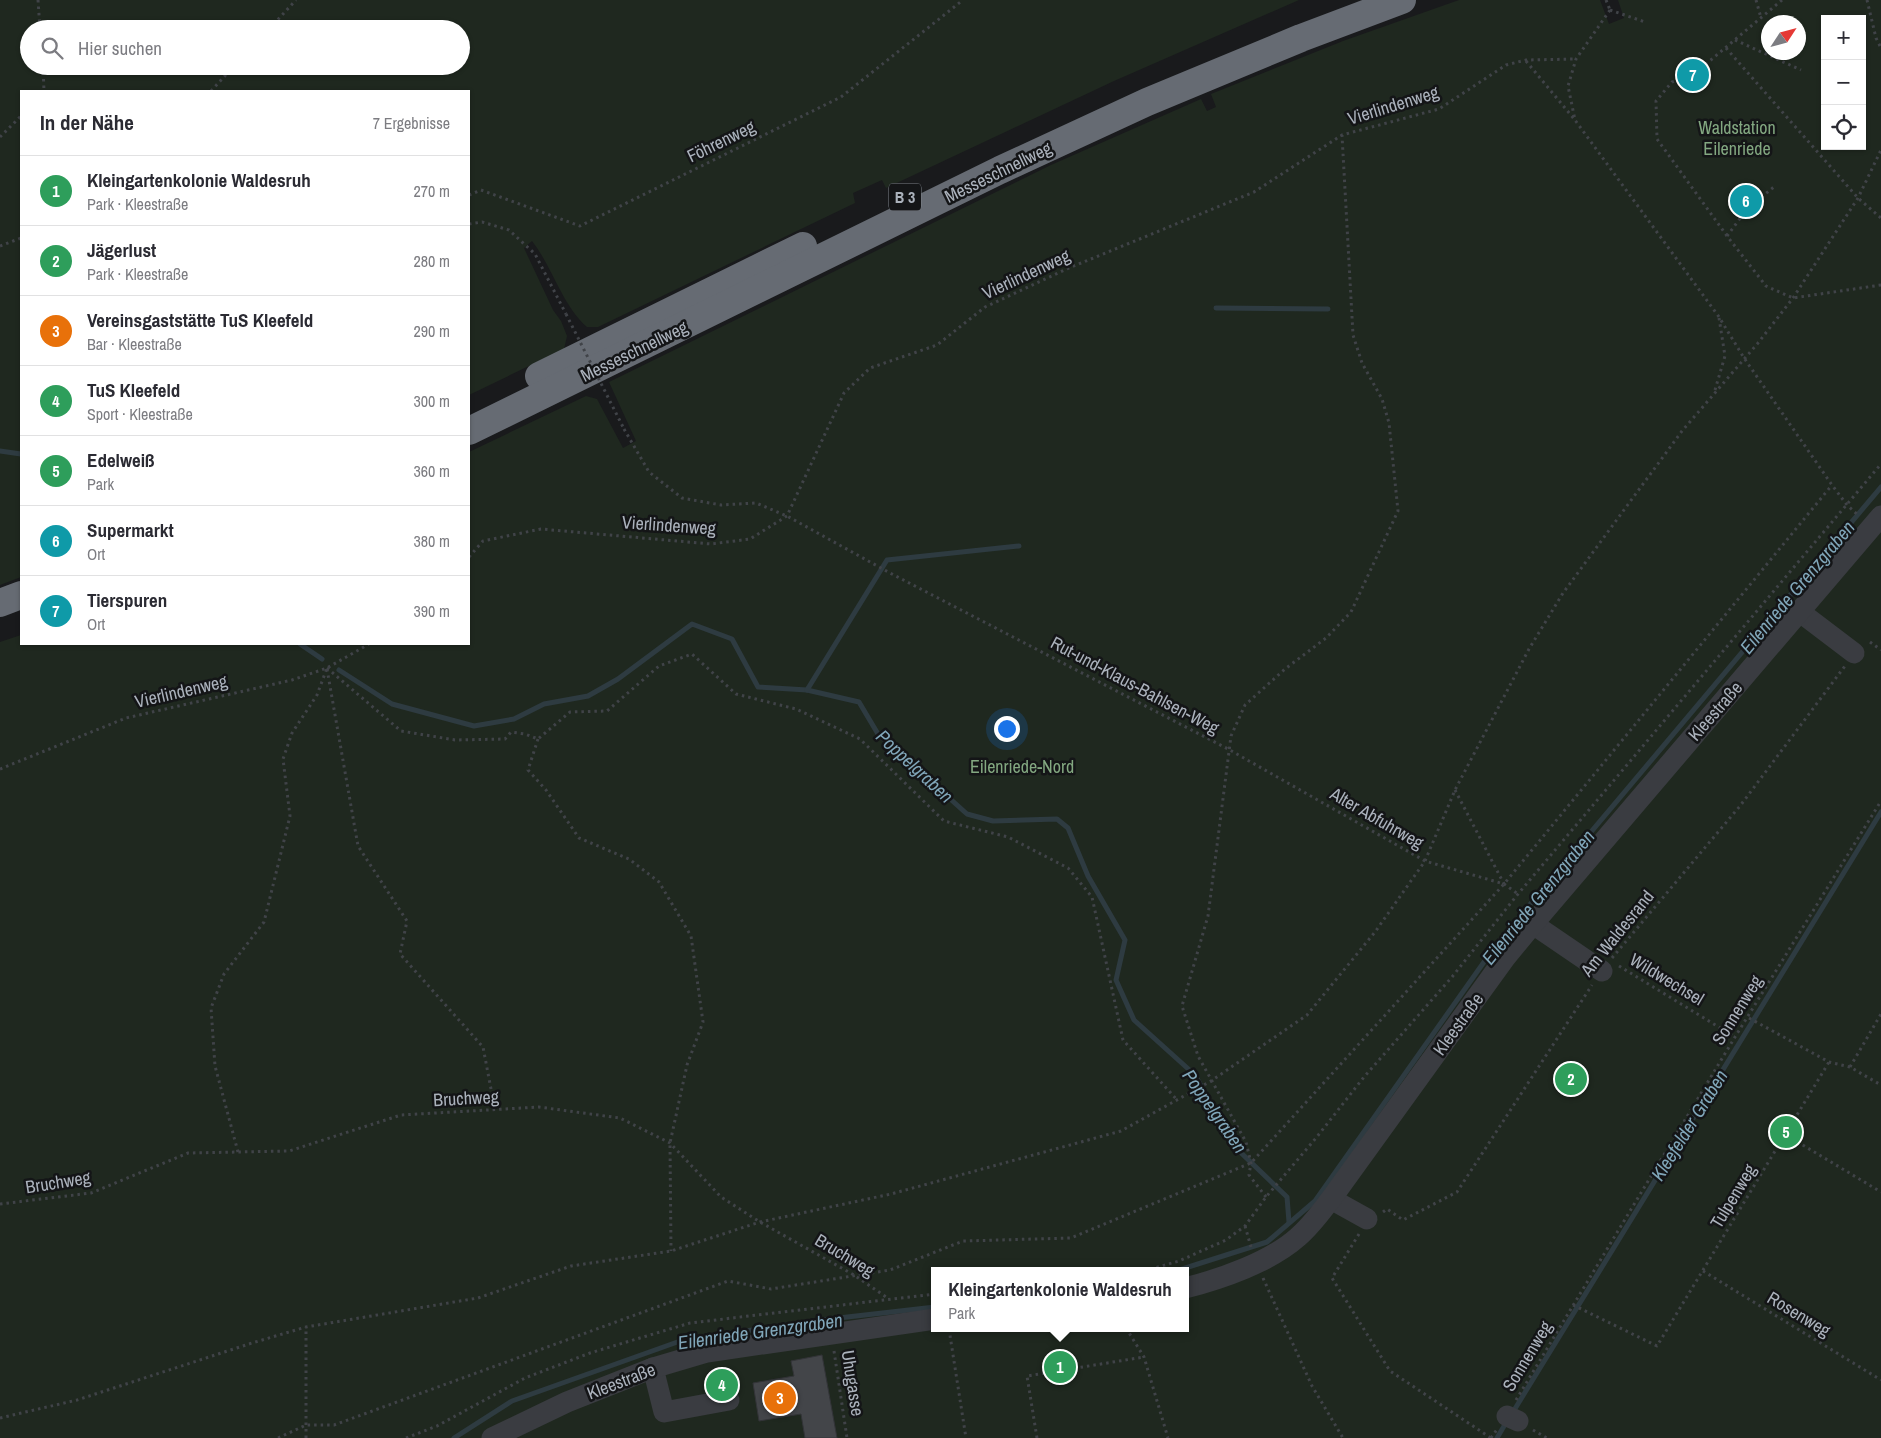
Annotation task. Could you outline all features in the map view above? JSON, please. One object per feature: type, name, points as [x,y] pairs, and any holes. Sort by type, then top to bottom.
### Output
[{"type":"highway","name":"Messeschnellweg","points":[[470,410],[990,155],[1141,86],[1349,0]]},
{"type":"highway","name":"Messeschnellweg","points":[[470,431],[1000,170],[1148,102],[1301,38],[1402,0]]},
{"type":"highway","points":[[0,603],[20,595]]},
{"type":"highway","points":[[0,622],[20,614]]},
{"type":"street","name":"Kleestraße","points":[[1189,1287],[1202,1284],[1256,1263],[1298,1238],[1331,1199],[1505,958],[1881,516]]},
{"type":"street","points":[[1800,612],[1854,653]]},
{"type":"street","points":[[1533,924],[1606,966]]},
{"type":"street","points":[[1331,1199],[1367,1219]]},
{"type":"street","name":"Kleestraße","points":[[492,1438],[567,1402],[653,1368],[707,1352],[931,1320]]},
{"type":"street","points":[[653,1368],[664,1412],[729,1400]]},
{"type":"path","points":[[38,0],[39,20]]},
{"type":"path","points":[[277,20],[296,0]]},
{"type":"path","name":"Föhrenweg","points":[[470,195],[481,190],[580,226],[841,97],[963,0]]},
{"type":"path","points":[[1606,0],[1610,10],[1645,22]]},
{"type":"path","points":[[1756,0],[1761,18],[1693,75],[1672,82],[1656,101],[1657,139],[1726,236],[1766,286],[1793,298],[1881,285]]},
{"type":"path","points":[[1764,15],[1782,0]]},
{"type":"path","points":[[1867,0],[1876,38],[1881,48]]},
{"type":"path","points":[[1575,120],[1568,86],[1576,59],[1610,10]]},
{"type":"path","points":[[1735,40],[1801,70]]},
{"type":"path","points":[[1726,48],[1858,198],[1881,218]]},
{"type":"path","name":"Vierlindenweg","points":[[470,556],[483,541],[541,529],[711,544],[750,539],[787,516],[844,393],[870,368],[937,346],[985,307],[1069,268],[1254,192],[1342,135],[1439,109],[1506,65],[1526,60],[1576,59]]},
{"type":"path","points":[[1526,60],[1575,120],[1719,317],[1744,358],[1832,485],[1853,511]]},
{"type":"path","points":[[43,75],[44,90]]},
{"type":"path","points":[[212,90],[226,75]]},
{"type":"path","points":[[0,137],[20,117]]},
{"type":"path","points":[[1228,749],[1231,736],[1245,705],[1285,669],[1326,638],[1351,612],[1398,510],[1389,423],[1382,398],[1362,362],[1353,334],[1342,135]]},
{"type":"path","points":[[0,1418],[77,1400],[242,1346],[306,1328],[478,1298],[571,1266],[671,1251],[760,1222],[891,1194],[1121,1131],[1211,1081],[1307,1015],[1375,932],[1425,861],[1455,790],[1530,649],[1563,593],[1682,431],[1793,298],[1858,198],[1881,150]]},
{"type":"path","points":[[1726,236],[1747,209],[1775,186]]},
{"type":"path","name":"Rut-und-Klaus-Bahlsen-Weg","points":[[470,224],[482,222],[509,230],[535,254],[624,429],[648,472],[682,498],[721,505],[756,503],[787,516],[890,573],[1228,749],[1208,916],[1182,1006],[1198,1056],[1246,1142],[1251,1162],[1249,1175],[1266,1197]]},
{"type":"path","points":[[0,246],[20,238]]},
{"type":"path","points":[[1714,393],[1725,356],[1719,317]]},
{"type":"path","points":[[1158,1267],[1179,1261],[1226,1240],[1244,1226],[1364,1077],[1452,976],[1518,894],[1881,464]]},
{"type":"path","points":[[278,1438],[306,1426],[334,1425],[728,1280],[772,1289],[890,1270],[963,1241],[1071,1238],[1251,1162],[1504,884],[1832,485]]},
{"type":"path","name":"Am Waldesrand","points":[[1367,1219],[1387,1210],[1403,1220],[1457,1192],[1606,966],[1740,806],[1866,639],[1881,650]]},
{"type":"path","name":"Vierlindenweg","points":[[0,768],[126,718],[292,680],[327,668],[367,645]]},
{"type":"path","points":[[671,1251],[670,1143],[687,1065],[703,1022],[691,936],[659,882],[629,859],[579,838],[546,790],[528,770],[538,739],[570,712],[607,711],[659,666],[692,654],[736,694],[796,709],[860,739],[944,821],[1008,837],[1068,868],[1092,897],[1123,1040],[1178,1101]]},
{"type":"path","points":[[327,668],[401,731],[455,740],[505,739],[511,732],[525,734],[538,739]]},
{"type":"path","points":[[327,668],[358,846],[407,921],[400,954],[483,1047],[495,1110]]},
{"type":"path","points":[[238,1152],[215,1066],[211,1008],[224,974],[264,922],[290,816],[283,758],[292,733],[317,695],[327,668]]},
{"type":"path","name":"Alter Abfuhrweg","points":[[1228,749],[1425,861],[1504,884],[1518,894]]},
{"type":"path","points":[[1455,790],[1504,884]]},
{"type":"path","name":"Sonnenweg","points":[[1491,1438],[1512,1418],[1574,1305],[1735,1037],[1749,1018],[1881,800]]},
{"type":"path","name":"Wildwechsel","points":[[1606,966],[1735,1037]]},
{"type":"path","points":[[1850,1067],[1881,1014]]},
{"type":"path","points":[[1749,1018],[1829,1062],[1850,1067],[1881,1085]]},
{"type":"path","name":"Tulpenweg","points":[[1574,1305],[1657,1346],[1829,1062]]},
{"type":"path","name":"Bruchweg","points":[[0,1204],[91,1193],[188,1153],[289,1151],[401,1115],[539,1107],[620,1118],[670,1143],[721,1197],[760,1222],[854,1275],[890,1299]]},
{"type":"path","points":[[1786,1135],[1881,1192]]},
{"type":"path","points":[[1367,1219],[1332,1278],[1390,1371],[1491,1438]]},
{"type":"path","points":[[1244,1226],[1247,1238]]},
{"type":"path","points":[[1256,1263],[1312,1386],[1342,1438]]},
{"type":"path","name":"Rosenweg","points":[[1703,1272],[1881,1380]]},
{"type":"path","points":[[306,1328],[306,1438]]},
{"type":"path","points":[[950,1332],[966,1438]]},
{"type":"path","points":[[1128,1332],[1144,1357],[1168,1438]]},
{"type":"path","name":"Uhugasse","points":[[832,1333],[847,1438]]},
{"type":"path","points":[[1037,1438],[1027,1376],[1144,1357]]},
{"type":"green space","points":[[0,0],[1299,0],[1114,81],[886,188],[882,180],[853,193],[855,203],[598,327],[587,327],[578,318],[532,241],[524,248],[567,336],[564,349],[470,395],[470,90],[20,90],[20,577],[0,585]]},
{"type":"green space","name":"Eilenriede-Nord","points":[[1459,0],[1600,0],[1609,24],[1624,18],[1618,0],[1881,0],[1881,1438],[0,1438],[0,642],[20,635],[20,645],[470,645],[470,452],[586,396],[597,399],[623,448],[636,441],[609,382],[1051,165],[1201,99],[1207,111],[1216,107],[1211,94],[1343,41]]},
{"type":"building","points":[[822,1355],[837,1438],[805,1438],[801,1414],[759,1421],[753,1383],[794,1376],[791,1361]]},
{"type":"waterway","points":[[1216,308],[1328,309]]},
{"type":"waterway","name":"Poppelgraben","points":[[0,451],[20,454]]},
{"type":"waterway","name":"Eilenriede Grenzgraben","points":[[1189,1267],[1267,1242],[1315,1201],[1496,945],[1881,487]]},
{"type":"waterway","points":[[807,690],[887,560],[1019,546]]},
{"type":"waterway","name":"Poppelgraben","points":[[339,670],[392,704],[474,726],[514,719],[544,704],[588,696],[618,679],[692,624],[732,639],[758,687],[807,690],[859,702],[878,734],[967,814],[993,821],[1057,819],[1068,828],[1088,876],[1125,940],[1116,980],[1134,1020],[1195,1075],[1236,1148],[1287,1197],[1289,1222]]},
{"type":"waterway","name":"Poppelgraben","points":[[301,645],[322,659]]},
{"type":"waterway","name":"Kleefelder Graben","points":[[1513,1412],[1881,812]]},
{"type":"waterway","name":"Eilenriede Grenzgraben","points":[[454,1438],[512,1401],[683,1340],[821,1320],[931,1307]]},
{"type":"waterway","name":"Kleefelder Graben","points":[[1497,1438],[1507,1421]]},
{"type":"place","name":"Tierspuren","points":[[1693,75]]},
{"type":"place","name":"Supermarkt","points":[[1746,201]]},
{"type":"place","name":"Jägerlust","points":[[1571,1079]]},
{"type":"place","name":"Edelweiß","points":[[1786,1132]]},
{"type":"place","name":"Kleingartenkolonie Waldesruh","points":[[1060,1367]]},
{"type":"place","name":"TuS Kleefeld","points":[[722,1385]]},
{"type":"place","name":"Vereinsgaststätte TuS Kleefeld","points":[[780,1398]]},
{"type":"park label","name":"Waldstation Eilenriede","points":[[1737,137]]}]
